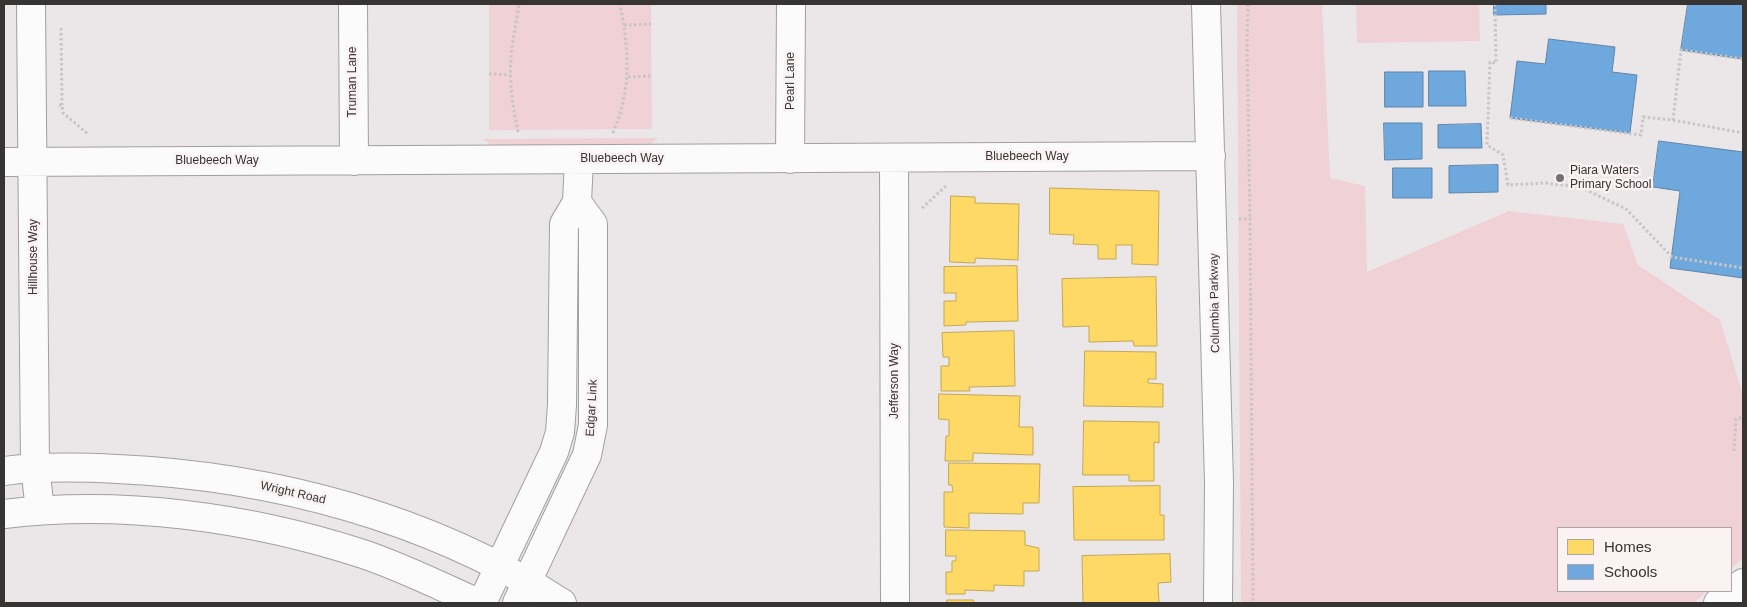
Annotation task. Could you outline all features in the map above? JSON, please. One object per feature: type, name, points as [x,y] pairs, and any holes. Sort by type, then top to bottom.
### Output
[{"type":"street","name":"Hillhouse Way","points":[[31,4],[35,467],[40,510]]},
{"type":"street","name":"Truman Lane","points":[[353,4],[354,161]]},
{"type":"street","name":"Pearl Lane","points":[[790,158],[791,4]]},
{"type":"street","name":"Columbia Parkway","points":[[1206,4],[1219,483],[1218,603]]},
{"type":"street","name":"Bluebeech Way","points":[[4,162],[1211,156]]},
{"type":"street","name":"Jefferson Way","points":[[894,158],[895,603]]},
{"type":"street","points":[[482,603],[554,452],[560,432],[564,224],[577,202],[579,160]]},
{"type":"street","name":"Edgar Link","points":[[522,592],[587,455],[593,425],[593,224],[577,202]]},
{"type":"street","name":"Wright Road","points":[[4,471],[35,467],[168,471],[221,478],[303,494],[351,507],[398,523],[499,566],[522,592],[562,603]]},
{"type":"street","points":[[4,514],[40,510],[134,509],[232,522],[297,535],[364,555],[427,579],[478,603]]},
{"type":"street","points":[[1732,592],[1743,583]]},
{"type":"street","points":[[1718,603],[1732,592]]},
{"type":"path","points":[[519,4],[510,75],[519,134]]},
{"type":"path","points":[[613,133],[622,112],[628,77],[624,25],[620,4]]},
{"type":"path","points":[[1248,4],[1253,603]]},
{"type":"path","points":[[1495,4],[1496,62],[1490,62],[1488,145],[1503,155],[1508,185],[1545,183],[1580,187],[1626,209],[1672,257],[1743,268]]},
{"type":"path","points":[[61,22],[63,113],[91,136],[90,162]]},
{"type":"path","points":[[624,25],[651,24]]},
{"type":"path","points":[[1673,120],[1681,50],[1743,59]]},
{"type":"path","points":[[489,74],[510,75]]},
{"type":"path","points":[[628,77],[651,76]]},
{"type":"path","points":[[32,107],[62,105]]},
{"type":"path","points":[[1510,118],[1641,135],[1643,117],[1743,132]]},
{"type":"path","points":[[895,225],[922,224],[922,208],[951,182]]},
{"type":"path","points":[[1212,219],[1250,218]]},
{"type":"path","points":[[1734,451],[1736,419],[1743,418]]},
{"type":"shaded area","points":[[489,4],[651,4],[652,129],[489,130]]},
{"type":"shaded area","points":[[1237,4],[1322,4],[1330,178],[1365,186],[1367,272],[1509,211],[1623,224],[1638,265],[1720,320],[1743,395],[1743,558],[1732,568],[1732,527],[1557,527],[1557,592],[1706,592],[1694,603],[1241,603]]},
{"type":"shaded area","points":[[1356,4],[1479,4],[1480,41],[1357,43]]},
{"type":"shaded area","points":[[658,138],[647,147],[496,148],[483,139]]},
{"type":"building: Homes","points":[[1050,188],[1159,191],[1158,265],[1132,264],[1132,245],[1116,245],[1116,259],[1098,259],[1098,245],[1073,244],[1074,235],[1050,234]]},
{"type":"building: Homes","points":[[951,196],[975,197],[975,203],[1019,204],[1018,260],[975,258],[975,263],[950,262]]},
{"type":"building: Homes","points":[[1017,266],[1018,321],[966,322],[966,325],[944,326],[944,301],[956,301],[956,293],[944,293],[944,267]]},
{"type":"building: Homes","points":[[1156,277],[1157,346],[1134,346],[1133,341],[1089,342],[1089,326],[1063,327],[1062,279]]},
{"type":"building: Homes","points":[[1014,331],[1015,386],[969,387],[970,391],[941,391],[941,366],[949,366],[949,357],[943,357],[942,333]]},
{"type":"building: Homes","points":[[1085,351],[1156,352],[1156,379],[1148,379],[1148,383],[1163,384],[1163,407],[1084,406]]},
{"type":"building: Homes","points":[[939,394],[1020,396],[1019,427],[1033,427],[1033,455],[973,453],[973,461],[945,461],[946,436],[949,436],[949,420],[939,419]]},
{"type":"building: Homes","points":[[1084,421],[1159,422],[1159,443],[1154,442],[1154,481],[1129,481],[1129,475],[1083,475]]},
{"type":"building: Homes","points":[[949,463],[1040,464],[1039,503],[1023,503],[1023,514],[969,513],[969,528],[944,527],[944,492],[953,492],[952,485],[949,485]]},
{"type":"building: Homes","points":[[1160,486],[1160,515],[1164,515],[1164,540],[1074,540],[1073,487]]},
{"type":"building: Homes","points":[[946,530],[1025,531],[1025,545],[1039,548],[1039,571],[1024,571],[1024,586],[994,585],[994,591],[965,590],[965,594],[946,594],[946,572],[952,572],[952,561],[956,561],[956,556],[946,556]]},
{"type":"building: Homes","points":[[1170,554],[1171,582],[1158,583],[1159,603],[1083,603],[1082,556]]},
{"type":"building: Homes","points":[[947,600],[973,600],[975,603],[947,603]]},
{"type":"building: Schools","points":[[1494,4],[1546,4],[1546,14],[1494,15]]},
{"type":"building: Schools","points":[[1688,4],[1743,4],[1743,59],[1681,50]]},
{"type":"building: Schools","points":[[1549,39],[1615,47],[1612,72],[1637,75],[1630,133],[1510,118],[1517,61],[1545,64]]},
{"type":"building: Schools","points":[[1429,71],[1465,71],[1466,106],[1429,106]]},
{"type":"building: Schools","points":[[1385,72],[1423,72],[1423,107],[1385,107]]},
{"type":"building: Schools","points":[[1384,123],[1422,123],[1422,159],[1385,160]]},
{"type":"building: Schools","points":[[1481,124],[1482,148],[1438,148],[1438,125]]},
{"type":"building: Schools","points":[[1659,141],[1743,152],[1743,278],[1670,268],[1680,191],[1653,187]]},
{"type":"building: Schools","points":[[1498,165],[1498,192],[1449,193],[1449,166]]},
{"type":"building: Schools","points":[[1393,168],[1432,168],[1432,198],[1393,198]]},
{"type":"place","name":"Piara Waters Primary School","points":[[1560,178]]}]
